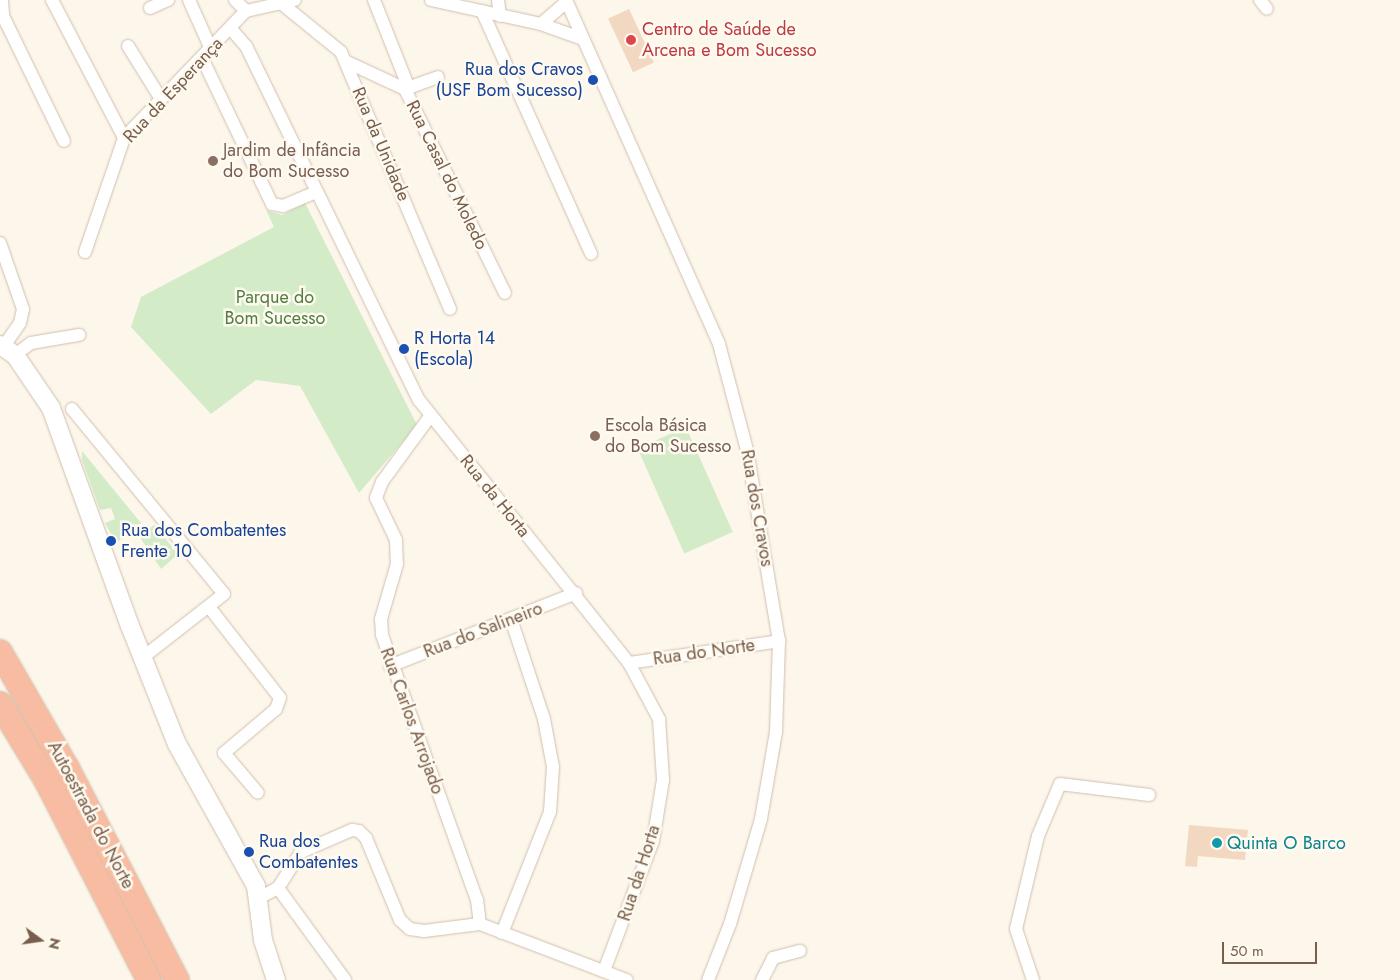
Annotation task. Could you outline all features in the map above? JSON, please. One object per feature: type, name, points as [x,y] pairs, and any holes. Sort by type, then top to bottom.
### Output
[{"type":"highway","name":"Autoestrada do Norte","points":[[0,652],[67,768],[178,980]]},
{"type":"highway","name":"Autoestrada do Norte","points":[[0,704],[46,780],[149,980]]},
{"type":"street","points":[[2,0],[3,16],[64,140]]},
{"type":"street","points":[[52,0],[124,138]]},
{"type":"street","points":[[150,8],[168,0]]},
{"type":"street","points":[[189,0],[211,49]]},
{"type":"street","points":[[234,0],[246,11],[295,0]]},
{"type":"street","name":"Rua Casal do Moledo","points":[[374,0],[408,86],[405,89],[505,294]]},
{"type":"street","points":[[431,0],[469,4],[482,11],[541,24],[580,38]]},
{"type":"street","points":[[498,0],[500,16]]},
{"type":"street","points":[[541,24],[566,1]]},
{"type":"street","name":"Rua dos Cravos","points":[[566,1],[580,38],[719,344],[747,450],[779,642],[776,732],[761,819],[730,924],[708,980]]},
{"type":"street","name":"Rua da Unidade","points":[[281,3],[337,47],[347,62],[450,309]]},
{"type":"street","name":"Rua da Esperança","points":[[85,252],[124,138],[231,29],[246,11]]},
{"type":"street","points":[[482,11],[590,254]]},
{"type":"street","name":"Rua da Horta","points":[[231,29],[246,46],[316,192],[420,400],[576,593],[629,663],[659,720],[663,780],[653,841],[604,971]]},
{"type":"street","points":[[128,46],[161,99]]},
{"type":"street","points":[[202,58],[272,204],[283,206],[316,192]]},
{"type":"street","points":[[347,62],[405,89],[438,77]]},
{"type":"street","points":[[0,243],[23,309],[20,322],[6,349]]},
{"type":"street","points":[[6,349],[32,342],[79,335]]},
{"type":"street","points":[[6,349],[52,408],[142,658],[178,744],[260,898],[263,940],[276,980]]},
{"type":"street","points":[[72,409],[224,594],[209,608],[142,658]]},
{"type":"street","name":"Rua Carlos Arrojado","points":[[431,415],[382,482],[376,498],[396,540],[397,564],[381,619],[390,666],[477,900],[480,924]]},
{"type":"street","name":"Rua do Salineiro","points":[[390,666],[576,593]]},
{"type":"street","points":[[209,608],[279,694],[276,709],[224,753],[258,793]]},
{"type":"street","points":[[502,932],[550,812],[553,767],[544,719],[511,619]]},
{"type":"street","name":"Rua do Norte","points":[[629,663],[779,642]]},
{"type":"street","points":[[1033,980],[1016,929],[1038,836],[1060,784],[1149,795]]},
{"type":"street","points":[[260,898],[278,888],[301,852],[352,830],[359,831],[366,838],[406,926],[424,932],[480,924],[628,980]]},
{"type":"street","points":[[278,888],[345,980]]},
{"type":"street","points":[[762,980],[773,958],[800,951]]},
{"type":"green space","name":"Parque do Bom Sucesso","points":[[305,203],[417,425],[359,493],[300,386],[256,380],[211,414],[131,327],[141,297],[274,227],[266,210],[282,215]]},
{"type":"green space","points":[[686,427],[733,532],[684,554],[638,449]]},
{"type":"green space","points":[[82,451],[141,523],[116,543],[105,523],[115,519],[111,508],[100,510],[82,460]]},
{"type":"green space","points":[[154,525],[178,554],[161,569],[139,536]]},
{"type":"building","name":"Centro de Saúde de Arcena e Bom Sucesso","points":[[629,9],[654,62],[633,72],[608,19]]},
{"type":"building","name":"Quinta O Barco","points":[[1189,825],[1248,830],[1245,860],[1198,856],[1197,867],[1185,866]]},
{"type":"place","name":"Centro de Saúde de Arcena e Bom Sucesso","points":[[631,40]]},
{"type":"place","name":"Rua dos Cravos (USF Bom Sucesso)","points":[[593,80]]},
{"type":"place","name":"Jardim de Infância do Bom Sucesso","points":[[213,161]]},
{"type":"place","name":"R Horta 14 (Escola)","points":[[404,349]]},
{"type":"place","name":"Escola Básica do Bom Sucesso","points":[[595,436]]},
{"type":"place","name":"Rua dos Combatentes Frente 10","points":[[111,541]]},
{"type":"place","name":"Quinta O Barco","points":[[1217,843]]},
{"type":"place","name":"Rua dos Combatentes","points":[[249,852]]}]
